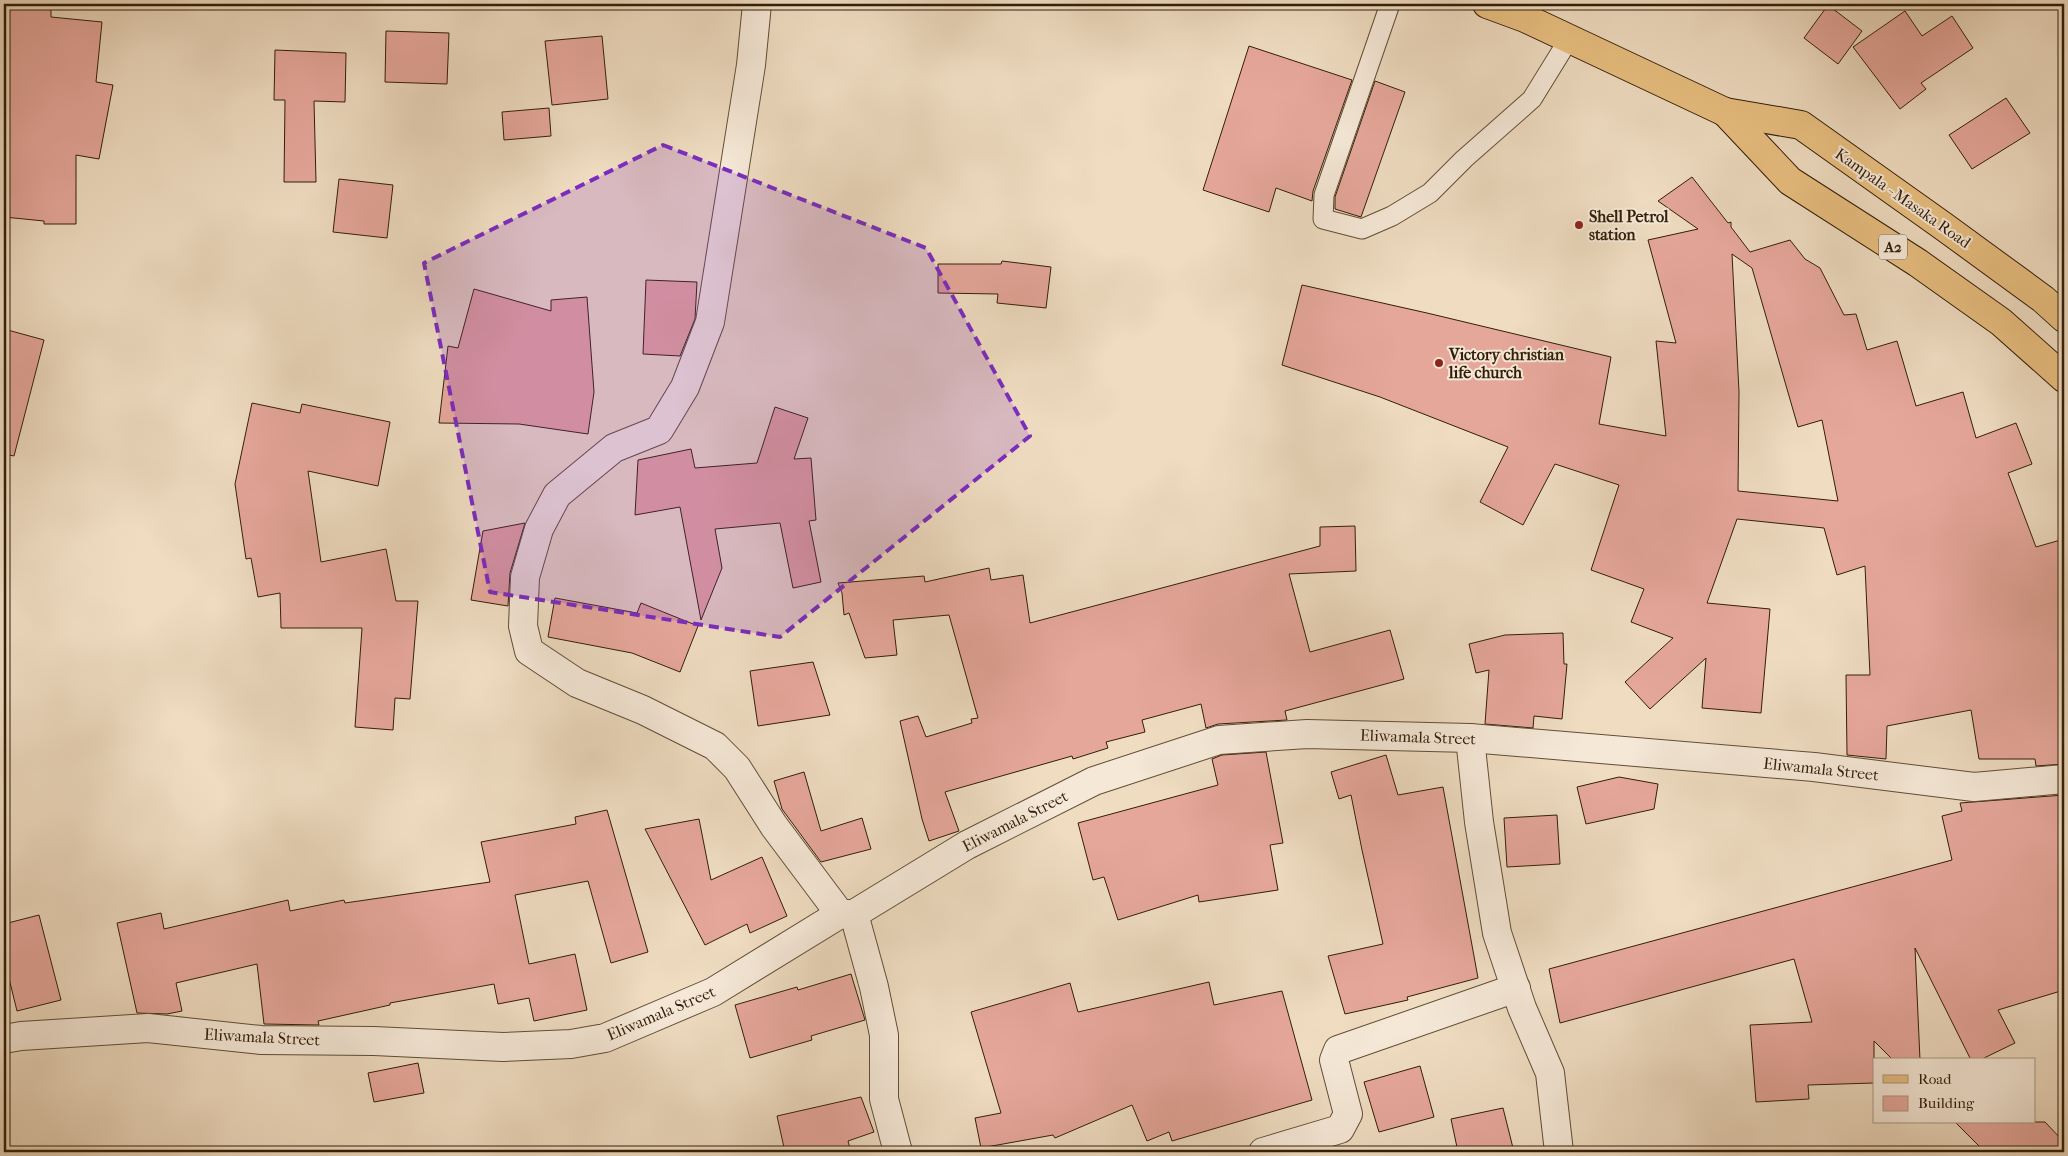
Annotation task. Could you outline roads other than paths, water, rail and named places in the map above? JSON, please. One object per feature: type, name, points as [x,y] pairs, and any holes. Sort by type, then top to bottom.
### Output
[{"type":"main road","name":"Kampala - Masaka Road","points":[[1487,4],[1525,18],[1725,112],[1801,125],[1951,231],[2043,299],[2064,318]]},
{"type":"main road","name":"Kampala - Masaka Road","points":[[1725,112],[1790,181],[1918,263],[2001,322],[2064,378]]},
{"type":"street","points":[[757,4],[751,65],[710,322],[685,387],[659,430],[614,448],[557,495],[539,529],[525,577],[523,626],[529,651],[577,683],[643,710],[715,746],[737,768],[774,826],[847,914],[874,987],[884,1035],[884,1099],[898,1152]]},
{"type":"street","name":"Eliwamala Street","points":[[4,1039],[21,1036],[148,1028],[261,1040],[374,1041],[503,1047],[571,1044],[605,1038],[713,992],[968,844],[1094,780],[1219,740],[1307,734],[1470,738],[1814,767],[1974,787],[2064,779]]},
{"type":"street","points":[[1470,738],[1479,822],[1497,933],[1522,1008],[1550,1073],[1559,1152]]},
{"type":"street","points":[[1263,1152],[1340,1129],[1348,1114],[1334,1060],[1338,1050],[1516,988]]},
{"type":"lane","points":[[1390,4],[1324,195],[1322,207],[1323,219],[1362,229],[1392,216],[1430,193],[1464,159],[1532,99],[1569,39]]},
{"type":"place","name":"Shell Petrol station","points":[[1579,225]]},
{"type":"place","name":"Victory christian life church","points":[[1439,363]]}]
